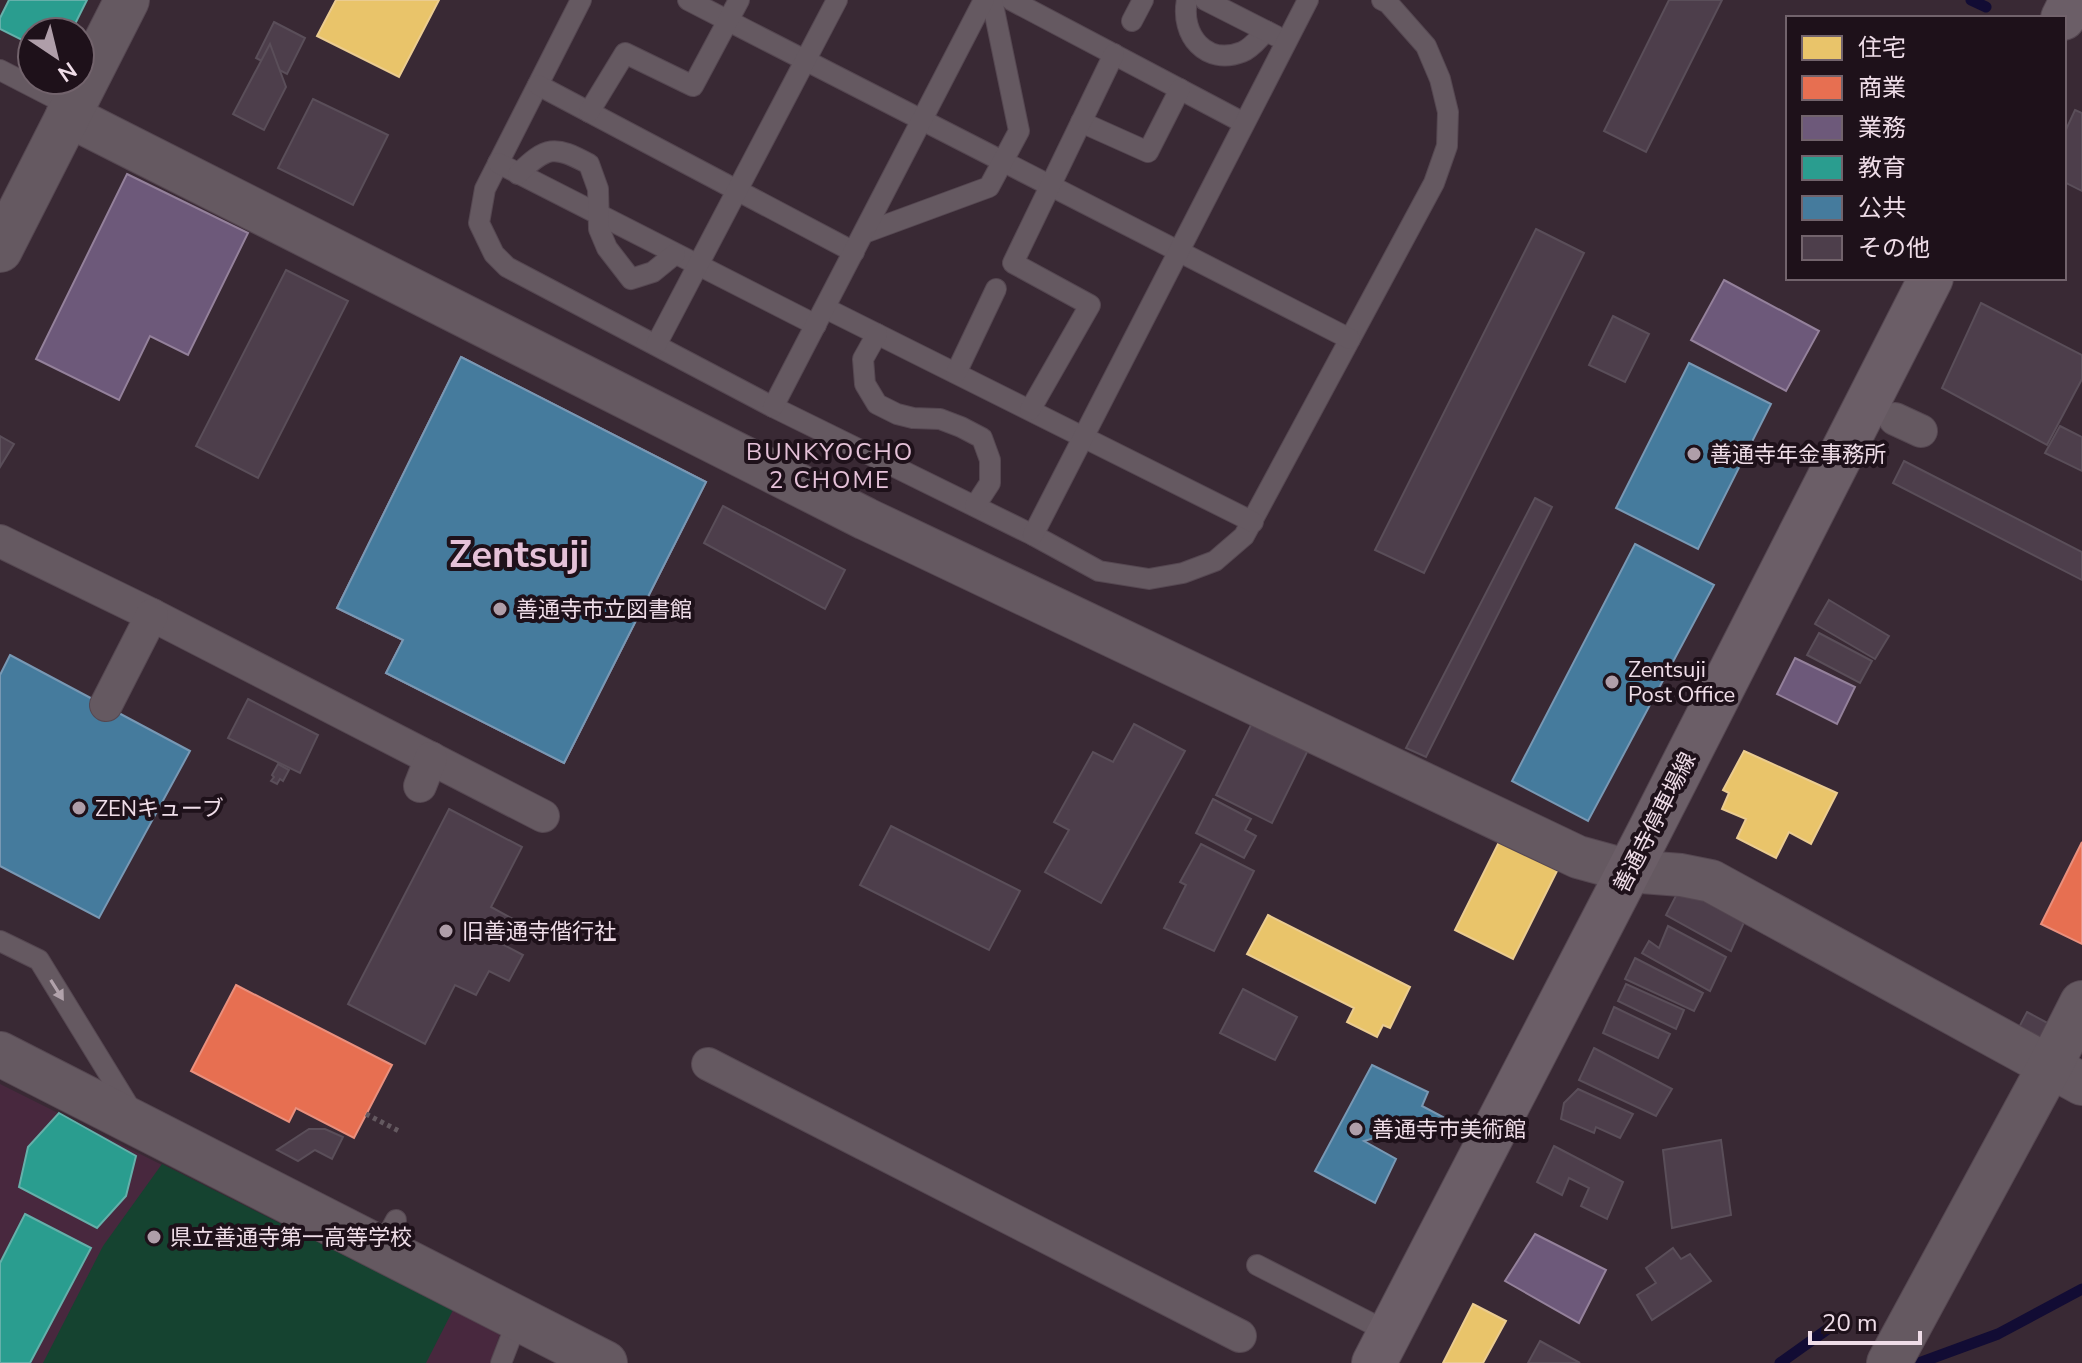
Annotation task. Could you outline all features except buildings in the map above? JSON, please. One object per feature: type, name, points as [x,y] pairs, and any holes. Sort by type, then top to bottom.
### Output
[{"type":"main road","name":"善通寺停車場線","points":[[1382,1348],[1930,280]]},
{"type":"street","points":[[0,250],[127,0]]},
{"type":"street","points":[[69,111],[866,519],[1578,857],[1629,871],[1711,881],[2066,1075]]},
{"type":"street","points":[[0,541],[152,615],[426,772],[543,816]]},
{"type":"street","points":[[106,705],[152,615]]},
{"type":"street","points":[[1889,1363],[2066,1075],[2082,1003]]},
{"type":"street","points":[[0,1054],[141,1126],[388,1234],[518,1319],[605,1363]]},
{"type":"street","points":[[708,1064],[1240,1336]]},
{"type":"lane","points":[[581,0],[485,189],[479,223],[494,254],[507,267],[773,407],[1033,535],[1099,571],[1149,579],[1183,573],[1215,561],[1244,536],[1434,183],[1447,146],[1448,112],[1440,79],[1426,46],[1386,1]]},
{"type":"lane","points":[[688,0],[1350,339]]},
{"type":"lane","points":[[589,112],[625,53],[693,86],[739,0]]},
{"type":"lane","points":[[656,345],[837,0]]},
{"type":"lane","points":[[773,407],[984,0]]},
{"type":"lane","points":[[864,233],[989,187],[1019,131],[992,0]]},
{"type":"lane","points":[[1011,0],[1244,123]]},
{"type":"lane","points":[[1132,21],[1143,0]]},
{"type":"lane","points":[[1187,0],[1187,27],[1210,54],[1227,57],[1246,51],[1266,31]]},
{"type":"lane","points":[[1205,0],[1286,42]]},
{"type":"lane","points":[[1033,535],[1308,0]]},
{"type":"lane","points":[[1030,410],[1090,305],[1013,263],[1114,54]]},
{"type":"lane","points":[[1,74],[69,111]]},
{"type":"lane","points":[[538,85],[854,252]]},
{"type":"lane","points":[[1081,122],[1148,152],[1180,89]]},
{"type":"lane","points":[[518,174],[547,151],[566,151],[589,164],[598,189],[599,229],[607,248],[631,279],[653,272],[675,254]]},
{"type":"lane","points":[[498,163],[697,265],[820,317],[877,334],[1253,522]]},
{"type":"lane","points":[[956,373],[996,289]]},
{"type":"lane","points":[[877,334],[863,359],[865,384],[877,404],[913,418],[940,419],[982,438],[990,460],[990,483],[975,506]]},
{"type":"lane","points":[[0,941],[39,960],[141,1126]]},
{"type":"lane","points":[[1257,1265],[1382,1348]]},
{"type":"lane","points":[[501,1363],[518,1319]]},
{"type":"path","points":[[374,1119],[378,1111]]},
{"type":"path","points":[[366,1114],[399,1131]]},
{"type":"shaded area","name":"県立善通寺第一高等学校","points":[[0,1084],[500,1334],[490,1363],[0,1363]]},
{"type":"green space","name":"県立善通寺第一高等学校","points":[[162,1164],[453,1310],[426,1363],[43,1363],[103,1246]]},
{"type":"waterway","points":[[1971,0],[1986,7]]},
{"type":"waterway","points":[[1919,1363],[1998,1334],[2082,1289]]},
{"type":"waterway","points":[[1780,1363],[1832,1326]]},
{"type":"place","name":"善通寺年金事務所","points":[[1694,454]]},
{"type":"place","name":"善通寺市立図書館","points":[[500,609]]},
{"type":"place","name":"Zentsuji Post Office","points":[[1612,682]]},
{"type":"place","name":"ZENキューブ","points":[[79,808]]},
{"type":"place","name":"旧善通寺偕行社","points":[[446,931]]},
{"type":"place","name":"善通寺市美術館","points":[[1356,1129]]},
{"type":"place","name":"県立善通寺第一高等学校","points":[[154,1237]]},
{"type":"district","name":"BUNKYOCHO 2 CHOME","points":[[830,466]]},
{"type":"district","name":"Zentsuji","points":[[519,554]]}]
